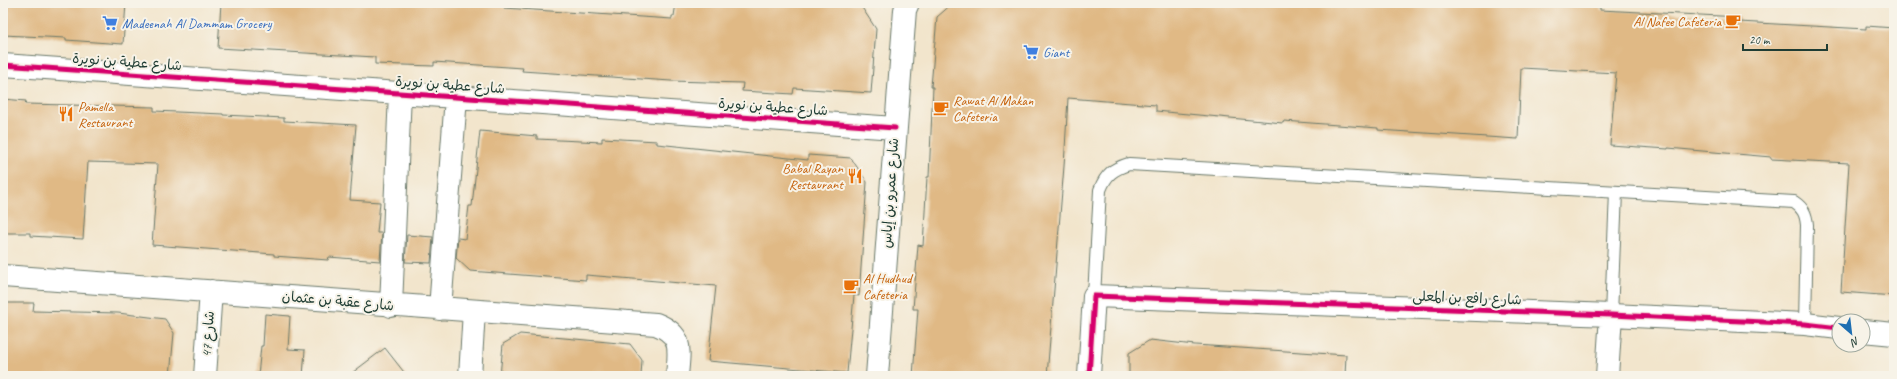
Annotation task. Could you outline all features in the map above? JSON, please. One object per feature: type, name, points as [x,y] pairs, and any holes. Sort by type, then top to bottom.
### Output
[{"type":"street","name":"شارع عمرو بن إياس","points":[[877,376],[905,5]]},
{"type":"street","name":"شارع عطية بن نويرة","points":[[3,65],[895,128]]},
{"type":"street","points":[[391,306],[400,93]]},
{"type":"street","points":[[440,309],[456,97]]},
{"type":"street","name":"شارع عقبة بن عثمان","points":[[3,276],[391,306],[656,324],[671,331],[679,344],[677,376]]},
{"type":"street","name":"شارع 47","points":[[205,376],[211,291]]},
{"type":"street","points":[[1089,376],[1094,296]]},
{"type":"street","name":"شارع رافع بن المعلى","points":[[1094,296],[1611,315],[1805,324],[1831,327]]},
{"type":"street","points":[[470,376],[474,311]]},
{"type":"street","points":[[1607,376],[1611,315]]},
{"type":"street","points":[[1871,332],[1894,334]]},
{"type":"lane","points":[[1094,296],[1100,190],[1104,179],[1114,169],[1129,164],[1616,192],[1785,200],[1794,202],[1802,207],[1806,215],[1807,224],[1805,324]]},
{"type":"lane","points":[[1611,315],[1616,192]]},
{"type":"building","points":[[3,3],[126,3],[123,44],[66,40],[66,38],[3,35]]},
{"type":"building","points":[[221,3],[481,3],[504,5],[504,8],[672,19],[672,16],[674,16],[676,3],[859,3],[876,29],[871,93],[794,88],[793,94],[742,91],[743,83],[671,81],[522,71],[523,68],[434,62],[434,66],[375,64],[375,57],[218,48]]},
{"type":"building","points":[[953,3],[1528,3],[1600,7],[1600,10],[1740,17],[1739,22],[1866,29],[1866,26],[1894,28],[1894,296],[1841,292],[1849,163],[1771,159],[1771,157],[1668,148],[1610,145],[1616,73],[1521,68],[1518,139],[1378,130],[1378,128],[1284,121],[1283,123],[1156,111],[1156,105],[1068,98],[1047,376],[913,376],[918,309],[913,309],[918,245],[923,246],[927,177],[929,177],[933,87],[931,87],[937,17]]},
{"type":"building","points":[[3,99],[26,101],[25,104],[154,107],[154,111],[284,118],[284,121],[356,125],[350,200],[380,202],[377,233],[382,233],[380,261],[329,257],[328,260],[274,256],[274,254],[152,245],[158,164],[88,162],[83,239],[30,236],[30,233],[3,233]]},
{"type":"building","points":[[480,131],[537,136],[537,139],[602,142],[602,138],[657,141],[657,144],[808,160],[808,155],[851,158],[867,182],[859,296],[854,295],[847,373],[708,361],[716,286],[586,275],[586,280],[470,271],[456,258],[458,238],[465,239],[469,206],[472,206]]},
{"type":"building","points":[[407,235],[433,237],[431,263],[405,262]]},
{"type":"building","points":[[3,303],[34,303],[33,311],[118,313],[165,319],[174,333],[170,376],[3,376]]},
{"type":"building","points":[[265,314],[290,316],[288,349],[305,350],[303,376],[258,376],[261,346],[263,346]]},
{"type":"building","points":[[520,334],[630,344],[642,360],[641,376],[500,376],[503,344]]},
{"type":"building","points":[[1150,340],[1195,345],[1346,355],[1345,376],[1129,376],[1129,353]]},
{"type":"building","points":[[385,348],[407,376],[348,376]]},
{"type":"cycle path","points":[[3,65],[895,128]]},
{"type":"cycle path","points":[[1089,376],[1094,296],[1611,315],[1805,324],[1831,327]]},
{"type":"place","name":"Al Nafee Cafeteria","points":[[1733,21]]},
{"type":"place","name":"Madeenah Al Dammam Grocery","points":[[110,23]]},
{"type":"place","name":"Giant","points":[[1031,52]]},
{"type":"place","name":"Rawat Al Makan Cafeteria","points":[[941,108]]},
{"type":"place","name":"Pamella Restaurant","points":[[66,114]]},
{"type":"place","name":"Babal Rayan Restaurant","points":[[855,176]]},
{"type":"place","name":"Al Hudhud Cafeteria","points":[[851,286]]}]
